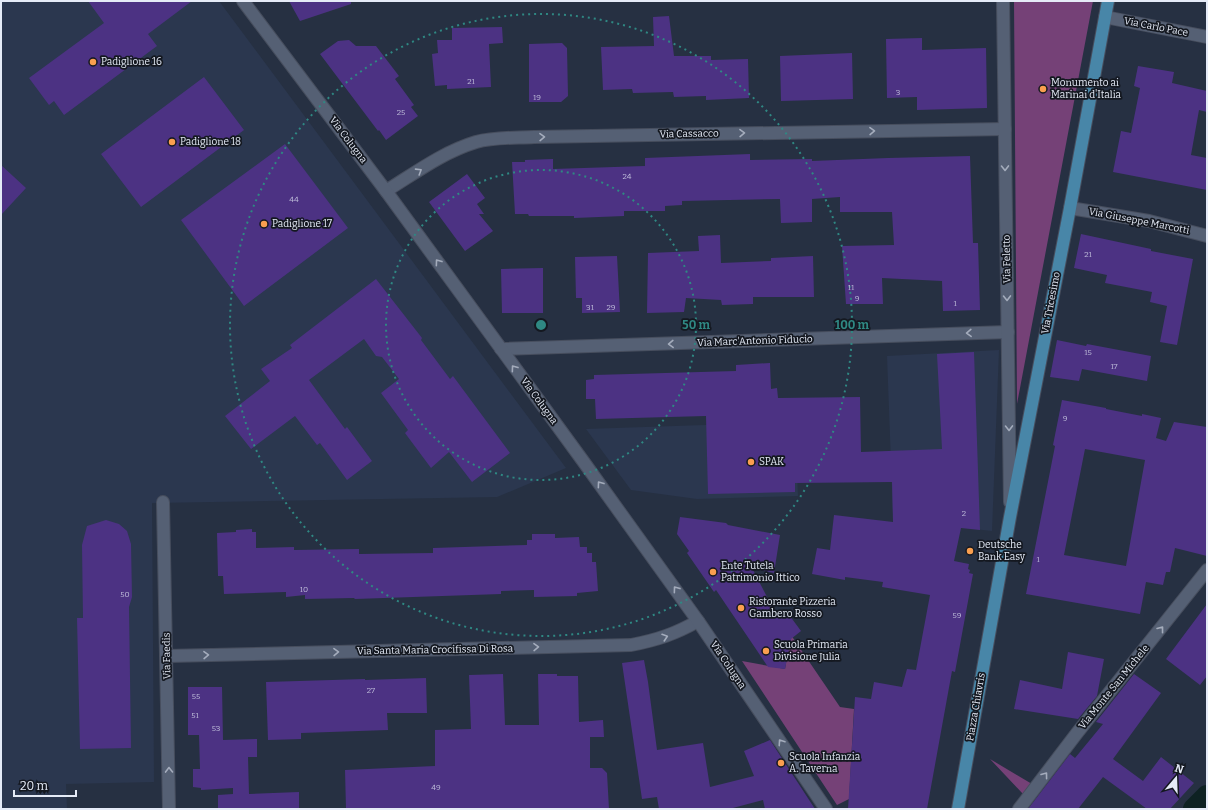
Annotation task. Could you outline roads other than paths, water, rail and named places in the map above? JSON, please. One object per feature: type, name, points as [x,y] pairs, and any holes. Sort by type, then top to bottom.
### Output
[{"type":"main road","name":"Via Tricesimo","points":[[994,606],[1108,1]]},
{"type":"main road","name":"Piazza Chiavris","points":[[958,809],[994,606]]},
{"type":"street","name":"Via Colugna","points":[[243,1],[386,191],[583,461],[698,621],[826,809]]},
{"type":"street","name":"Via Feletto","points":[[1003,1],[1010,517]]},
{"type":"street","name":"Via Carlo Pace","points":[[1105,17],[1207,37]]},
{"type":"street","name":"Via Cassacco","points":[[386,191],[454,150],[477,142],[499,138],[1005,129]]},
{"type":"street","name":"Via Giuseppe Marcotti","points":[[1070,208],[1149,221],[1207,236]]},
{"type":"street","name":"Via Marc'Antonio Fiducio","points":[[501,349],[1008,332]]},
{"type":"street","name":"Via Faedis","points":[[163,502],[169,809]]},
{"type":"street","name":"Via Monte San Michele","points":[[1020,807],[1207,570]]},
{"type":"street","name":"Via Santa Maria Crocifissa Di Rosa","points":[[167,656],[631,645],[666,637],[698,621]]},
{"type":"waterway","points":[[1194,809],[1207,796]]},
{"type":"place","name":"Padiglione 16","points":[[93,62]]},
{"type":"place","name":"Monumento ai Marinai d'Italia","points":[[1043,89]]},
{"type":"place","name":"Padiglione 18","points":[[172,142]]},
{"type":"place","name":"Padiglione 17","points":[[264,224]]},
{"type":"place","name":"SPAK","points":[[751,462]]},
{"type":"place","name":"Deutsche Bank Easy","points":[[970,551]]},
{"type":"place","name":"Ente Tutela Patrimonio Ittico","points":[[713,572]]},
{"type":"place","name":"Ristorante Pizzeria Gambero Rosso","points":[[741,608]]},
{"type":"place","name":"Scuola Primaria Divisione Julia","points":[[766,651]]},
{"type":"place","name":"Scuola Infanzia A. Taverna","points":[[781,763]]}]
